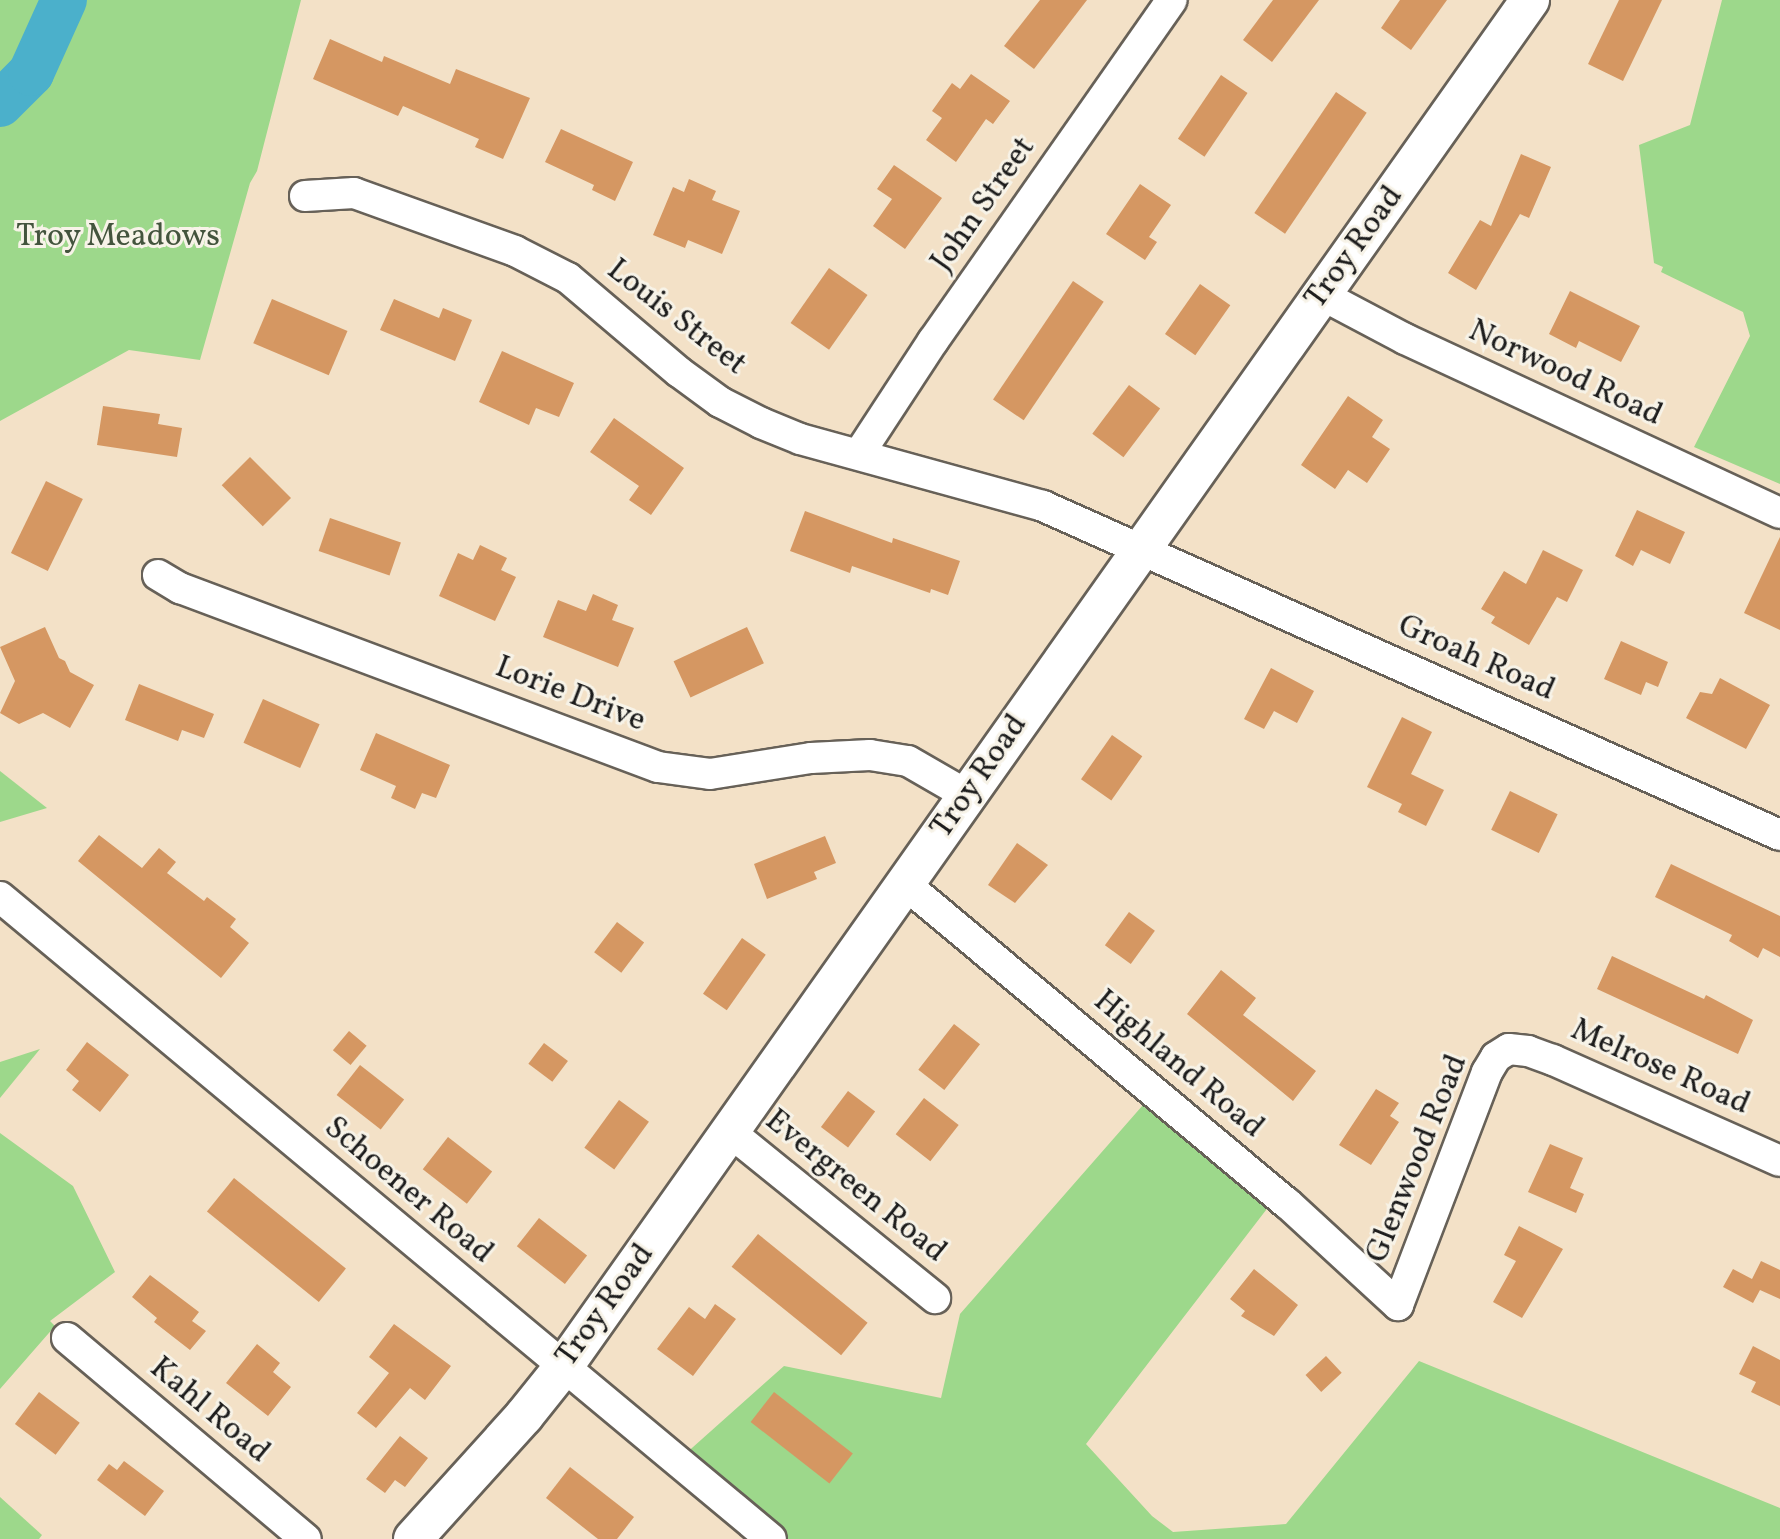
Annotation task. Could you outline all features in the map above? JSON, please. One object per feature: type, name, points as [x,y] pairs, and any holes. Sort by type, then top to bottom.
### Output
[{"type":"street","name":"John Street","points":[[859,454],[933,341],[1172,0]]},
{"type":"street","name":"Troy Road","points":[[413,1539],[524,1416],[564,1366],[1530,0]]},
{"type":"street","name":"Louis Street","points":[[305,196],[354,193],[515,251],[568,278],[679,372],[720,402],[800,439],[1043,506],[1141,550]]},
{"type":"street","name":"Norwood Road","points":[[1322,295],[1405,339],[1780,513]]},
{"type":"street","name":"Groah Road","points":[[1141,550],[1780,835]]},
{"type":"street","name":"Lorie Drive","points":[[158,575],[180,588],[658,767],[710,774],[811,758],[870,755],[908,761],[967,795]]},
{"type":"street","name":"Highland Road","points":[[905,884],[1287,1203],[1398,1305],[1400,1301]]},
{"type":"street","name":"Schoener Road","points":[[0,897],[771,1539]]},
{"type":"street","name":"Glenwood Road","points":[[1400,1301],[1442,1183],[1487,1072],[1496,1057],[1509,1049]]},
{"type":"street","name":"Melrose Road","points":[[1509,1049],[1528,1051],[1553,1060],[1780,1161]]},
{"type":"street","name":"Evergreen Road","points":[[730,1132],[935,1298]]},
{"type":"street","name":"Kahl Road","points":[[67,1338],[306,1539]]},
{"type":"green space","name":"Troy Meadows","points":[[0,0],[301,0],[257,171],[250,183],[200,360],[129,350],[0,421]]},
{"type":"green space","points":[[1722,0],[1780,0],[1780,484],[1694,447],[1750,336],[1743,312],[1661,272],[1663,267],[1654,263],[1639,145],[1690,125]]},
{"type":"green space","points":[[0,771],[47,808],[0,822]]},
{"type":"green space","points":[[40,1049],[0,1098],[0,1062]]},
{"type":"green space","points":[[1150,1097],[1273,1201],[1086,1444],[1152,1516],[1173,1532],[1286,1524],[1419,1361],[1780,1508],[1780,1539],[776,1539],[674,1464],[784,1366],[941,1398],[960,1314]]},
{"type":"green space","points":[[0,1133],[73,1186],[115,1272],[50,1321],[55,1326],[0,1389]]},
{"type":"green space","points":[[0,1497],[42,1535],[39,1539],[0,1539]]},
{"type":"building","points":[[1040,0],[1087,0],[1034,69],[1004,46]]},
{"type":"building","points":[[1273,0],[1319,0],[1272,62],[1243,40]]},
{"type":"building","points":[[1400,0],[1447,0],[1411,50],[1381,28]]},
{"type":"building","points":[[1619,0],[1662,0],[1623,81],[1588,64]]},
{"type":"building","points":[[330,39],[382,62],[384,56],[450,84],[456,69],[530,98],[503,159],[475,147],[479,139],[403,106],[398,116],[313,79]]},
{"type":"building","points":[[971,74],[1010,101],[993,124],[986,119],[956,162],[926,140],[942,118],[932,111],[952,83],[960,89]]},
{"type":"building","points":[[1221,75],[1248,93],[1204,157],[1178,139]]},
{"type":"building","points":[[1336,92],[1367,113],[1285,234],[1254,213]]},
{"type":"building","points":[[561,129],[633,162],[615,201],[592,190],[594,185],[545,162]]},
{"type":"building","points":[[1521,154],[1551,167],[1529,218],[1520,214],[1476,290],[1448,273],[1480,220],[1491,226]]},
{"type":"building","points":[[894,165],[942,198],[905,249],[873,226],[892,199],[877,189]]},
{"type":"building","points":[[689,179],[716,191],[712,200],[740,211],[722,254],[688,240],[685,248],[653,235],[673,187],[684,192]]},
{"type":"building","points":[[1140,184],[1171,205],[1149,237],[1157,242],[1145,260],[1106,234]]},
{"type":"building","points":[[829,268],[868,295],[829,350],[791,323]]},
{"type":"building","points":[[1073,281],[1104,302],[1024,420],[993,400]]},
{"type":"building","points":[[1200,284],[1230,305],[1195,355],[1165,334]]},
{"type":"building","points":[[1570,291],[1640,326],[1621,362],[1579,341],[1576,348],[1549,334]]},
{"type":"building","points":[[272,299],[347,331],[329,375],[253,343]]},
{"type":"building","points":[[394,299],[439,318],[443,308],[472,320],[455,361],[380,330]]},
{"type":"building","points":[[502,351],[574,383],[559,417],[536,408],[529,425],[479,402]]},
{"type":"building","points":[[1129,385],[1160,408],[1123,457],[1092,434]]},
{"type":"building","points":[[1348,396],[1383,420],[1372,437],[1390,449],[1367,483],[1348,470],[1335,489],[1301,465]]},
{"type":"building","points":[[103,406],[160,414],[158,424],[182,428],[177,457],[97,445]]},
{"type":"building","points":[[614,418],[684,468],[651,515],[629,500],[639,486],[590,452]]},
{"type":"building","points":[[250,457],[291,498],[263,526],[222,485]]},
{"type":"building","points":[[46,481],[83,499],[48,571],[11,553]]},
{"type":"building","points":[[1637,510],[1685,532],[1670,564],[1641,550],[1633,566],[1615,556]]},
{"type":"building","points":[[805,511],[892,543],[893,538],[960,561],[948,595],[931,589],[930,593],[852,566],[850,573],[790,551]]},
{"type":"building","points":[[330,518],[401,542],[390,576],[319,551]]},
{"type":"building","points":[[1780,537],[1780,630],[1744,613]]},
{"type":"building","points":[[480,545],[507,558],[501,570],[516,577],[495,621],[439,596],[458,553],[473,560]]},
{"type":"building","points":[[1543,550],[1583,570],[1567,602],[1557,597],[1529,645],[1491,623],[1495,617],[1481,609],[1504,571],[1526,584]]},
{"type":"building","points":[[593,594],[618,605],[612,620],[634,628],[618,667],[543,637],[558,600],[586,611]]},
{"type":"building","points":[[45,627],[59,658],[65,661],[70,672],[94,685],[70,728],[43,713],[19,724],[0,713],[15,681],[0,647]]},
{"type":"building","points":[[747,627],[764,663],[690,697],[674,661]]},
{"type":"building","points":[[1621,641],[1668,662],[1658,687],[1646,682],[1641,695],[1604,679]]},
{"type":"building","points":[[1271,668],[1314,691],[1297,723],[1274,711],[1264,729],[1244,719]]},
{"type":"building","points":[[1720,678],[1770,705],[1746,749],[1686,718],[1700,692],[1712,694]]},
{"type":"building","points":[[139,684],[214,714],[204,738],[182,730],[178,741],[125,720]]},
{"type":"building","points":[[263,699],[320,724],[300,768],[243,743]]},
{"type":"building","points":[[1402,717],[1432,732],[1411,774],[1444,790],[1426,826],[1398,812],[1402,804],[1367,787]]},
{"type":"building","points":[[376,733],[450,765],[436,798],[422,793],[415,809],[391,798],[396,786],[360,770]]},
{"type":"building","points":[[1112,735],[1142,756],[1111,800],[1081,779]]},
{"type":"building","points":[[1510,791],[1558,814],[1539,853],[1491,830]]},
{"type":"building","points":[[99,835],[142,868],[159,848],[176,862],[167,873],[204,901],[207,897],[236,919],[230,927],[249,943],[221,978],[78,861]]},
{"type":"building","points":[[825,836],[836,863],[814,872],[817,879],[767,899],[754,864]]},
{"type":"building","points":[[1017,843],[1048,865],[1015,903],[988,885]]},
{"type":"building","points":[[1671,864],[1780,916],[1780,957],[1763,948],[1758,958],[1729,941],[1732,935],[1655,897]]},
{"type":"building","points":[[1129,912],[1155,931],[1131,964],[1105,945]]},
{"type":"building","points":[[617,922],[644,942],[621,973],[594,952]]},
{"type":"building","points":[[742,938],[766,955],[727,1010],[703,994]]},
{"type":"building","points":[[1612,956],[1704,999],[1706,995],[1753,1020],[1738,1054],[1597,989]]},
{"type":"building","points":[[1221,970],[1256,998],[1243,1015],[1316,1071],[1293,1101],[1187,1014]]},
{"type":"building","points":[[954,1024],[980,1044],[944,1090],[918,1070]]},
{"type":"building","points":[[349,1031],[367,1046],[351,1065],[333,1050]]},
{"type":"building","points":[[87,1042],[129,1075],[100,1112],[72,1090],[79,1081],[66,1070]]},
{"type":"building","points":[[544,1043],[568,1061],[552,1082],[528,1064]]},
{"type":"building","points":[[360,1065],[404,1099],[381,1129],[337,1095]]},
{"type":"building","points":[[1376,1089],[1399,1103],[1390,1116],[1399,1122],[1371,1165],[1339,1145]]},
{"type":"building","points":[[848,1091],[875,1111],[848,1147],[821,1127]]},
{"type":"building","points":[[924,1098],[959,1125],[930,1161],[896,1134]]},
{"type":"building","points":[[619,1100],[649,1122],[614,1169],[584,1148]]},
{"type":"building","points":[[448,1137],[492,1171],[467,1204],[423,1169]]},
{"type":"building","points":[[1550,1144],[1583,1158],[1570,1188],[1584,1194],[1576,1213],[1528,1192]]},
{"type":"building","points":[[234,1178],[346,1269],[319,1302],[207,1211]]},
{"type":"building","points":[[539,1218],[587,1256],[565,1284],[517,1246]]},
{"type":"building","points":[[1519,1226],[1563,1249],[1522,1318],[1493,1302],[1516,1261],[1504,1255]]},
{"type":"building","points":[[758,1234],[868,1323],[841,1355],[732,1267]]},
{"type":"building","points":[[1761,1261],[1780,1270],[1780,1299],[1760,1290],[1753,1303],[1723,1287],[1733,1269],[1752,1279]]},
{"type":"building","points":[[1254,1269],[1298,1305],[1274,1336],[1241,1316],[1245,1311],[1230,1299]]},
{"type":"building","points":[[150,1275],[199,1312],[192,1321],[206,1331],[190,1350],[154,1322],[157,1318],[132,1297]]},
{"type":"building","points":[[715,1304],[736,1319],[693,1376],[657,1349],[689,1307],[705,1319]]},
{"type":"building","points":[[394,1324],[451,1366],[425,1400],[410,1388],[376,1428],[357,1413],[389,1373],[369,1357]]},
{"type":"building","points":[[257,1344],[280,1363],[273,1372],[291,1387],[268,1416],[226,1383]]},
{"type":"building","points":[[1753,1346],[1780,1360],[1780,1406],[1751,1392],[1756,1382],[1739,1374]]},
{"type":"building","points":[[1326,1356],[1342,1373],[1321,1392],[1306,1375]]},
{"type":"building","points":[[39,1392],[80,1423],[56,1455],[15,1424]]},
{"type":"building","points":[[774,1392],[853,1454],[829,1484],[751,1422]]},
{"type":"building","points":[[400,1436],[428,1458],[405,1487],[395,1480],[385,1493],[366,1479]]},
{"type":"building","points":[[124,1461],[164,1491],[145,1516],[97,1480],[109,1464],[117,1470]]},
{"type":"building","points":[[570,1467],[634,1517],[617,1539],[598,1539],[546,1498]]},
{"type":"waterway","points":[[0,104],[31,73],[64,0]]}]
